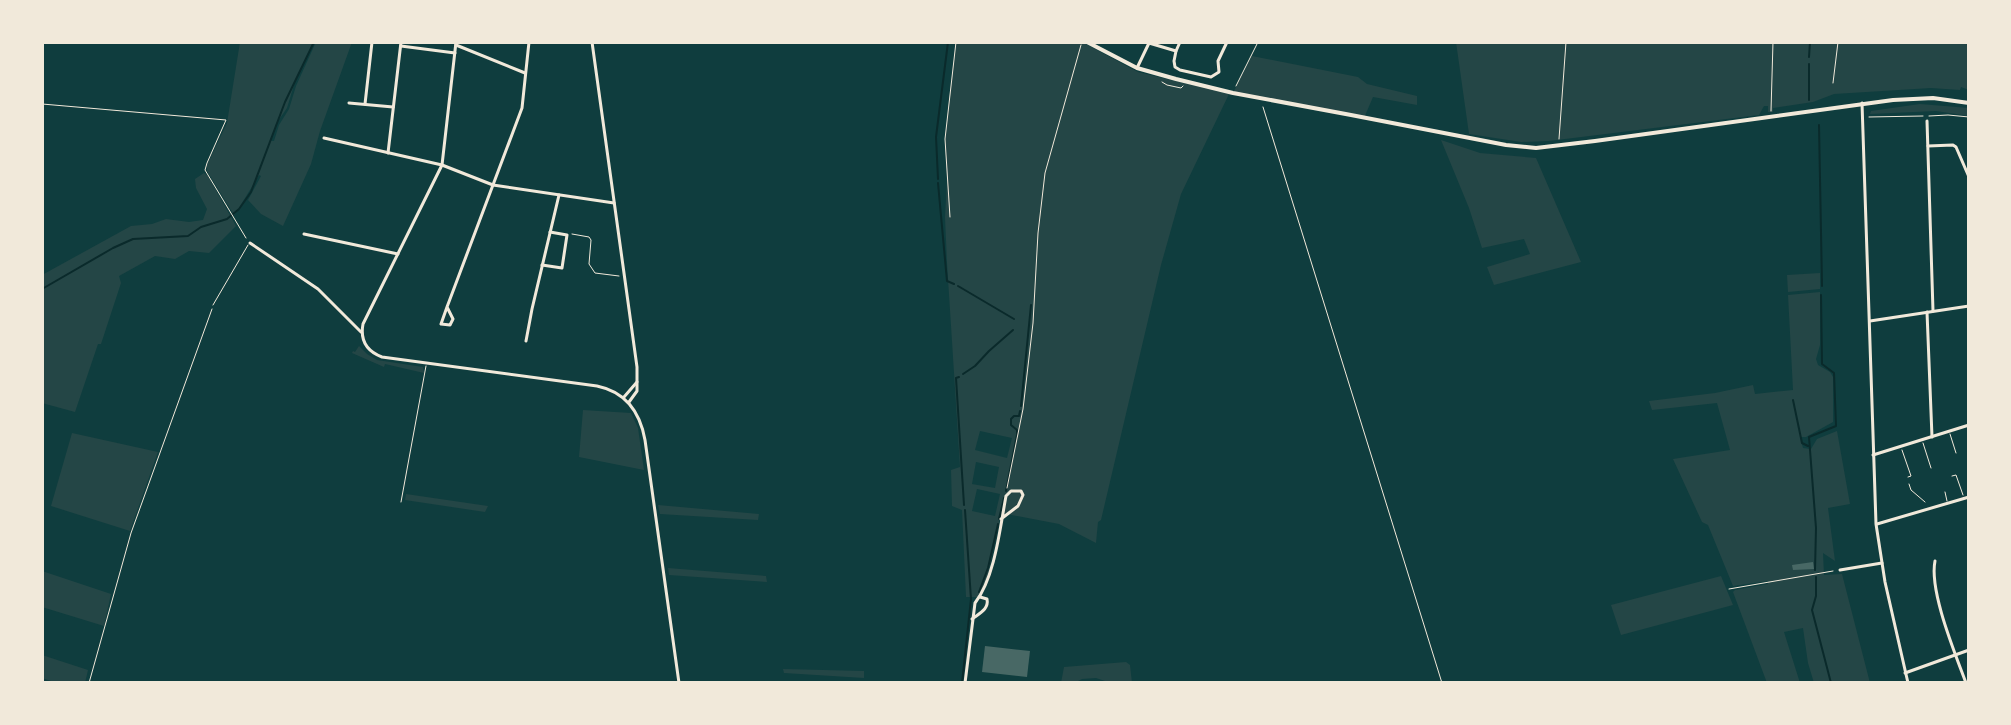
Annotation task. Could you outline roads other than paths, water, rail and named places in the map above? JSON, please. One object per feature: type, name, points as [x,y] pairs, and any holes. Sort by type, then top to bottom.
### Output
[{"type":"main road","points":[[1084,42],[1137,68],[1233,93],[1506,145],[1536,148],[1862,103],[1922,98],[1969,103]]},
{"type":"street","points":[[365,104],[372,42]]},
{"type":"street","points":[[447,307],[522,108],[529,42]]},
{"type":"street","points":[[592,42],[637,367],[637,391],[629,402]]},
{"type":"street","points":[[1137,68],[1149,42],[1176,51]]},
{"type":"street","points":[[1180,42],[1175,67],[1211,77],[1219,72],[1218,61],[1227,42]]},
{"type":"street","points":[[388,153],[401,44],[455,53]]},
{"type":"street","points":[[361,332],[442,165],[456,44],[525,73]]},
{"type":"street","points":[[349,103],[393,107]]},
{"type":"street","points":[[1862,103],[1876,524],[1908,683]]},
{"type":"street","points":[[1927,121],[1933,311]]},
{"type":"street","points":[[324,138],[442,165],[493,185],[614,203]]},
{"type":"street","points":[[1928,146],[1956,147],[1969,177]]},
{"type":"street","points":[[526,341],[559,195]]},
{"type":"street","points":[[542,265],[562,268],[567,235],[550,232]]},
{"type":"street","points":[[304,234],[398,254]]},
{"type":"street","points":[[250,243],[318,289],[361,332],[365,345],[375,354],[597,386],[611,390],[629,402],[640,419],[645,440],[679,683]]},
{"type":"street","points":[[1870,321],[1969,306]]},
{"type":"street","points":[[1927,312],[1932,437]]},
{"type":"street","points":[[624,397],[637,382]]},
{"type":"street","points":[[1873,455],[1969,425]]},
{"type":"street","points":[[965,683],[975,603],[991,568],[1001,519],[1006,496],[1015,490],[1021,491],[1021,503],[1001,519]]},
{"type":"street","points":[[1876,524],[1967,498]]},
{"type":"street","points":[[1935,561],[1933,572],[1955,655],[1966,683]]},
{"type":"street","points":[[1840,570],[1882,563]]},
{"type":"street","points":[[972,619],[987,606],[987,599],[980,597]]},
{"type":"street","points":[[1905,673],[1969,650]]},
{"type":"lane","points":[[213,305],[250,243]]},
{"type":"lane","points":[[401,502],[427,363]]},
{"type":"lane","points":[[1950,431],[1956,453]]},
{"type":"lane","points":[[1923,440],[1931,468]]},
{"type":"lane","points":[[1902,447],[1911,476],[1908,477]]},
{"type":"lane","points":[[1952,476],[1956,475],[1967,498]]},
{"type":"lane","points":[[1945,492],[1948,503]]},
{"type":"lane","points":[[1925,502],[1928,510]]},
{"type":"waterway","points":[[42,289],[133,239],[188,236],[201,227],[227,219],[239,209],[251,192],[285,102],[314,42]]},
{"type":"waterway","points":[[938,179],[936,137],[948,42]]},
{"type":"waterway","points":[[1809,57],[1810,42]]},
{"type":"waterway","points":[[1809,64],[1809,100]]},
{"type":"waterway","points":[[1819,125],[1822,286]]},
{"type":"waterway","points":[[938,183],[947,281],[954,284]]},
{"type":"waterway","points":[[958,286],[1014,319]]},
{"type":"waterway","points":[[1815,570],[1816,528],[1809,437],[1836,426],[1834,373],[1822,364],[1821,295]]},
{"type":"waterway","points":[[1021,406],[1031,305]]},
{"type":"waterway","points":[[963,374],[1013,330]]},
{"type":"waterway","points":[[959,377],[956,378],[964,505]]},
{"type":"waterway","points":[[1793,400],[1802,443],[1808,446]]},
{"type":"waterway","points":[[1006,491],[1017,435],[1011,419],[1019,416],[1020,411]]},
{"type":"waterway","points":[[999,519],[1004,498]]},
{"type":"waterway","points":[[962,683],[971,599],[965,510]]},
{"type":"waterway","points":[[979,592],[998,524]]},
{"type":"waterway","points":[[1816,577],[1812,610],[1831,683]]}]
